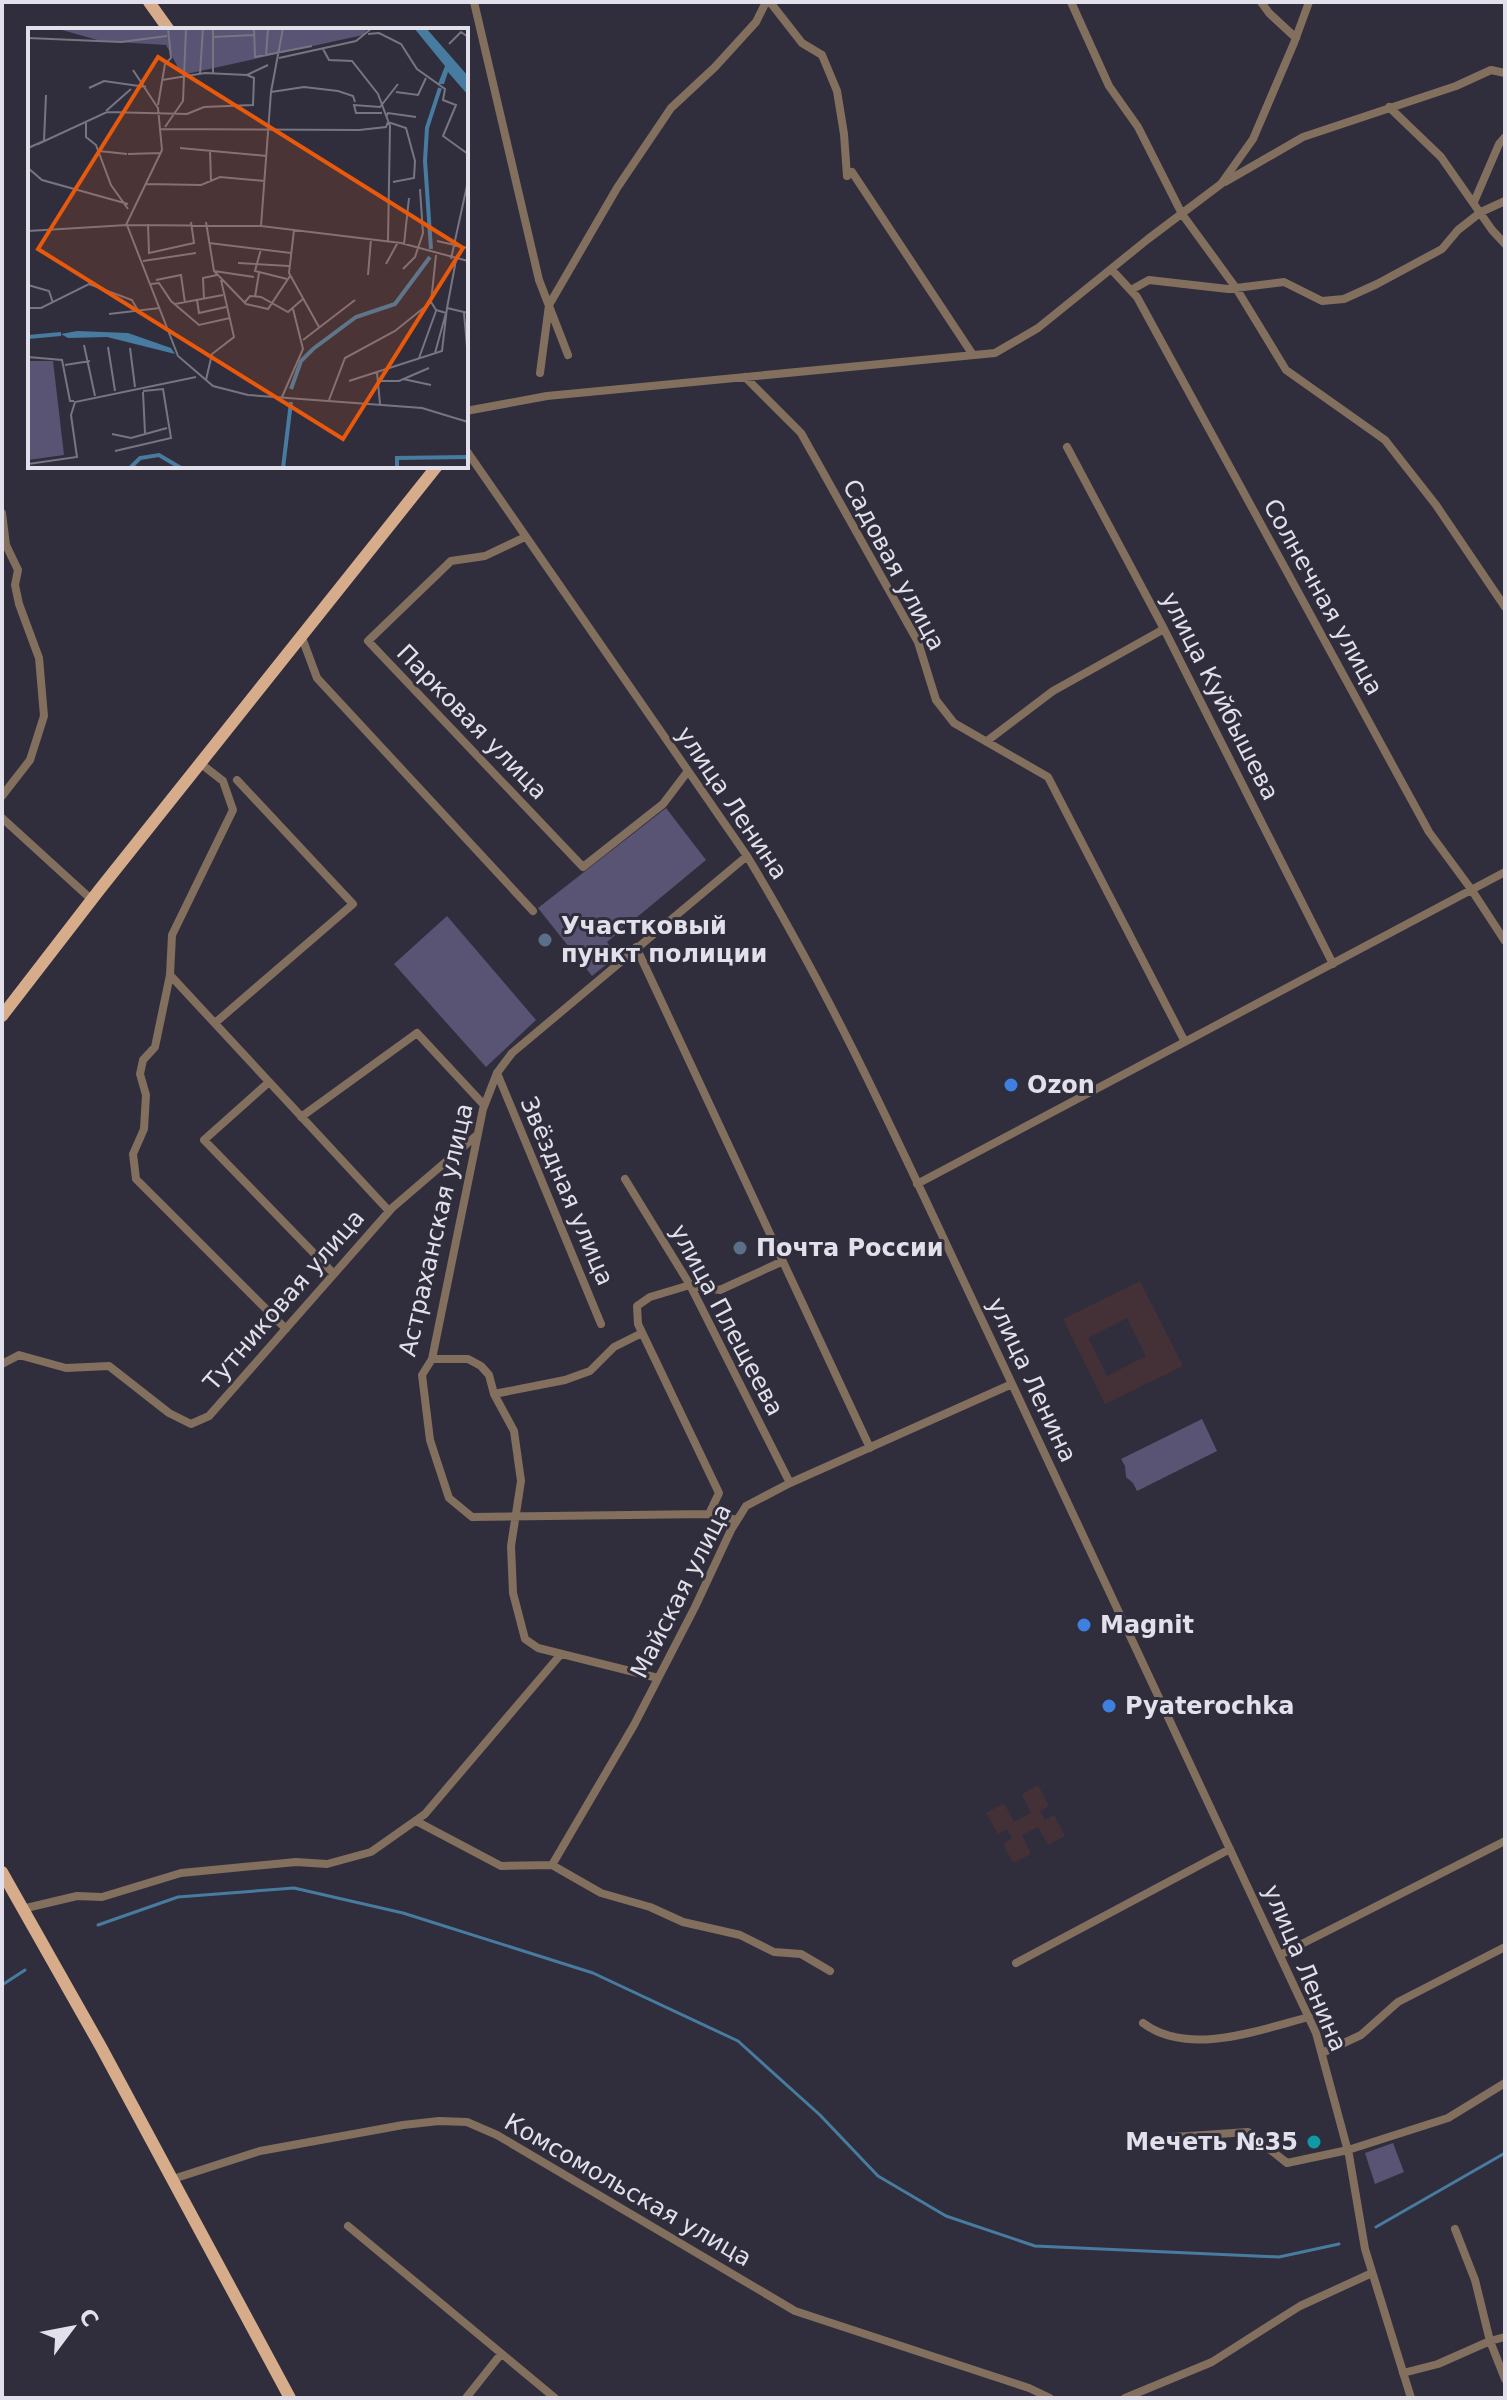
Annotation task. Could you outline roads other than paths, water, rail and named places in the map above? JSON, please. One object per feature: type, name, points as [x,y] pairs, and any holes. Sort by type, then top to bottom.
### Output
[{"type":"main road","points":[[149,2],[168,28]]},
{"type":"main road","points":[[2,1016],[435,468]]},
{"type":"main road","points":[[2,1872],[101,2047],[290,2398]]},
{"type":"street","points":[[474,2],[539,280],[568,355]]},
{"type":"street","points":[[540,373],[549,305],[617,188],[671,108],[725,56],[756,22],[768,2],[802,43],[822,55],[837,91],[850,174],[973,355]]},
{"type":"street","points":[[1071,2],[1109,86],[1138,127],[1182,214],[1236,288],[1286,370],[1385,440],[1436,505],[1505,607]]},
{"type":"street","points":[[1261,2],[1296,38]]},
{"type":"street","points":[[1221,184],[1253,139],[1309,2]]},
{"type":"street","points":[[468,411],[547,396],[995,353],[1038,328],[1221,184],[1303,137],[1456,86],[1491,70],[1505,73]]},
{"type":"street","points":[[1389,107],[1441,157],[1505,244]]},
{"type":"street","points":[[1474,202],[1499,144],[1505,137]]},
{"type":"street","points":[[1131,290],[1149,280],[1236,288],[1284,282],[1322,301],[1344,299],[1442,249],[1458,230],[1481,212],[1505,201]]},
{"type":"street","name":"Солнечная улица","points":[[1111,269],[1137,297],[1429,832],[1505,941]]},
{"type":"street","name":"Садовая улица","points":[[745,377],[801,433],[918,642],[936,700],[954,723],[1048,777],[1185,1042]]},
{"type":"street","name":"улица Куйбышева","points":[[1067,447],[1164,629],[1333,964]]},
{"type":"street","name":"улица Ленина","points":[[468,453],[747,856],[845,1034],[1309,2017],[1348,2150],[1365,2249],[1411,2398]]},
{"type":"street","points":[[2,513],[6,545],[18,570],[15,585],[19,604],[39,658],[44,716],[30,760],[2,796]]},
{"type":"street","name":"Парковая улица","points":[[525,537],[485,556],[451,561],[368,641],[583,867],[663,804],[688,771]]},
{"type":"street","points":[[987,741],[1053,691],[1164,629]]},
{"type":"street","points":[[301,635],[317,678],[533,911]]},
{"type":"street","points":[[200,763],[223,781],[233,810],[172,935],[170,975],[155,1047],[143,1060],[140,1074],[146,1106],[144,1129],[133,1154],[136,1179],[286,1329]]},
{"type":"street","points":[[215,1023],[353,904],[237,780]]},
{"type":"street","points":[[2,818],[92,900]]},
{"type":"street","name":"Астраханская улица","points":[[737,1520],[709,1514],[472,1517],[449,1498],[430,1440],[422,1375],[432,1359],[477,1135],[484,1105],[497,1073],[512,1053],[747,856]]},
{"type":"street","points":[[917,1184],[1505,872]]},
{"type":"street","points":[[636,947],[870,1448]]},
{"type":"street","points":[[170,975],[389,1211]]},
{"type":"street","name":"Звёздная улица","points":[[301,1117],[417,1033],[484,1105]]},
{"type":"street","name":"Звёздная улица","points":[[497,1073],[601,1324]]},
{"type":"street","points":[[269,1082],[204,1140],[334,1274]]},
{"type":"street","name":"Тутниковая улица","points":[[2,1364],[19,1355],[66,1368],[109,1366],[169,1413],[191,1424],[209,1416],[389,1211],[477,1135]]},
{"type":"street","name":"улица Плещеева","points":[[625,1179],[690,1285],[790,1483]]},
{"type":"street","points":[[690,1285],[720,1290],[781,1262]]},
{"type":"street","name":"Звёздная улица","points":[[642,1333],[637,1306],[650,1297],[690,1285]]},
{"type":"street","points":[[494,1394],[565,1380],[590,1371],[614,1347],[642,1333],[719,1493],[709,1514]]},
{"type":"street","points":[[432,1359],[468,1359],[481,1366],[489,1375],[494,1394],[514,1431],[521,1481],[511,1546],[513,1593],[525,1639],[538,1648],[658,1678]]},
{"type":"street","name":"Майская улица","points":[[552,1865],[634,1725],[746,1506],[790,1483],[1012,1384]]},
{"type":"street","points":[[22,1909],[77,1896],[102,1897],[181,1873],[296,1862],[327,1864],[371,1852],[425,1814],[561,1654]]},
{"type":"street","points":[[416,1821],[501,1866],[552,1865],[601,1893],[650,1907],[683,1922],[740,1935],[774,1952],[801,1954],[830,1971]]},
{"type":"street","points":[[1280,1955],[1505,1841]]},
{"type":"street","points":[[1016,1963],[1230,1849]]},
{"type":"street","points":[[1322,2053],[1361,2035],[1398,2002],[1505,1947]]},
{"type":"street","points":[[1143,2023],[1153,2031],[1180,2040],[1237,2036],[1309,2017]]},
{"type":"street","points":[[1173,2137],[1248,2132],[1287,2163],[1348,2150],[1448,2118],[1505,2083]]},
{"type":"street","name":"Комсомольская улица","points":[[173,2179],[260,2151],[403,2125],[467,2122],[497,2135],[795,2311],[1029,2388],[1050,2398]]},
{"type":"street","points":[[348,2226],[555,2398]]},
{"type":"street","points":[[1455,2229],[1475,2280],[1490,2341],[1505,2379]]},
{"type":"street","points":[[1125,2398],[1212,2362],[1300,2306],[1372,2273]]},
{"type":"street","points":[[1403,2373],[1438,2364],[1505,2337]]},
{"type":"street","points":[[466,2398],[501,2354]]},
{"type":"waterway","points":[[98,1925],[178,1897],[294,1888],[403,1913],[593,1973],[738,2041],[820,2115],[878,2176],[946,2216],[1035,2246],[1279,2257],[1339,2244]]},
{"type":"waterway","points":[[2,1985],[25,1970]]},
{"type":"waterway","points":[[1376,2227],[1505,2153]]},
{"type":"place","name":"Участковый пункт полиции","points":[[545,940]]},
{"type":"place","name":"Ozon","points":[[1011,1085]]},
{"type":"place","name":"Почта России","points":[[740,1248]]},
{"type":"place","name":"Magnit","points":[[1084,1625]]},
{"type":"place","name":"Pyaterochka","points":[[1109,1706]]},
{"type":"place","name":"Мечеть №35","points":[[1314,2142]]}]
